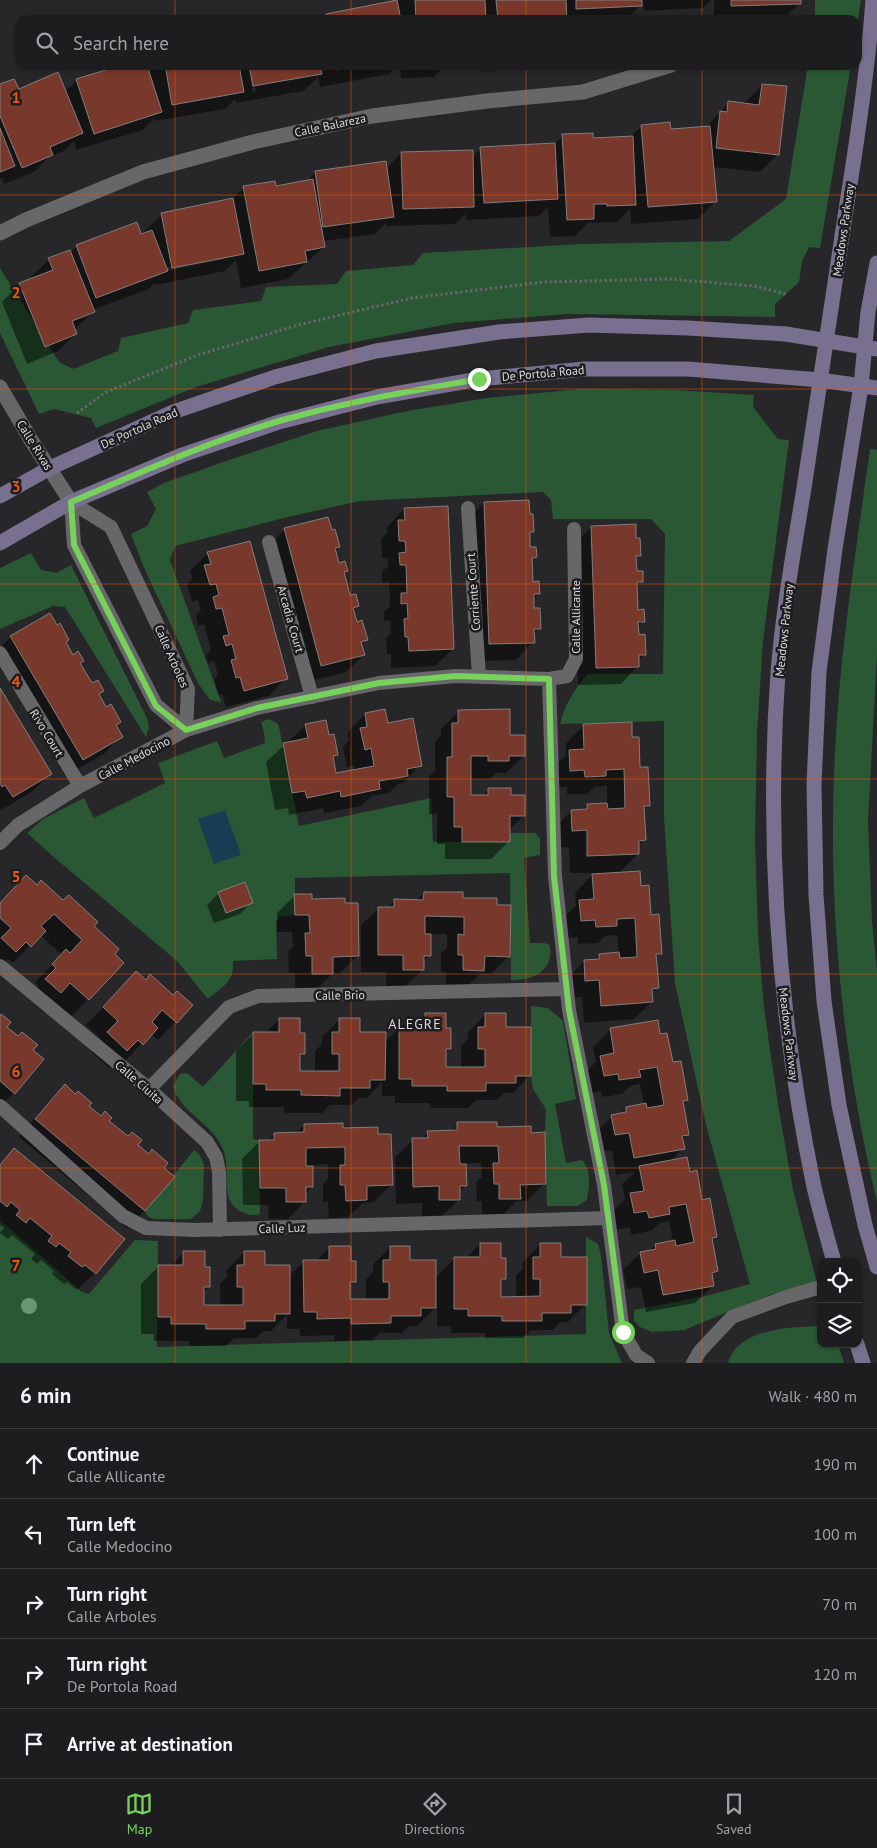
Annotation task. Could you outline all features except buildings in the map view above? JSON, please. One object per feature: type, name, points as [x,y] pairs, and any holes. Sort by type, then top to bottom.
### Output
[{"type":"main road","name":"Meadows Parkway","points":[[833,1258],[815,1189],[794,1074],[782,979],[775,862],[778,671],[788,584],[828,340],[869,57],[873,0]]},
{"type":"main road","points":[[877,263],[868,312],[872,348],[861,386],[835,548],[819,672],[814,794],[816,895],[824,1001],[839,1104],[865,1225],[877,1268]]},
{"type":"main road","name":"De Portola Road","points":[[0,496],[50,468],[173,412],[275,377],[376,351],[499,332],[589,325],[688,328],[786,334],[872,348]]},
{"type":"main road","name":"De Portola Road","points":[[0,543],[71,502],[182,456],[279,422],[377,397],[479,379],[585,369],[669,369],[820,380],[877,388]]},
{"type":"main road","points":[[858,1348],[863,1363]]},
{"type":"street","name":"Calle Balareza","points":[[0,233],[26,220],[143,172],[253,142],[372,116],[487,101],[583,92],[655,70]]},
{"type":"street","name":"Calle Rivas","points":[[0,387],[30,440],[71,502]]},
{"type":"lane","points":[[71,502],[74,545],[156,706],[186,730]]},
{"type":"lane","name":"Calle Arboles","points":[[71,502],[111,527],[188,688],[186,730]]},
{"type":"lane","name":"Corriente Court","points":[[468,508],[479,676]]},
{"type":"lane","name":"Calle Allicante","points":[[549,679],[567,676],[576,659],[574,529]]},
{"type":"lane","name":"Arcadia Court","points":[[269,542],[312,697]]},
{"type":"lane","name":"Rivo Court","points":[[0,653],[80,786]]},
{"type":"lane","name":"Calle Medocino","points":[[0,843],[18,825],[80,786],[186,730],[257,708],[379,683],[456,676],[549,679]]},
{"type":"lane","points":[[549,679],[554,876],[569,1010],[604,1185],[623,1332],[636,1354],[648,1363]]},
{"type":"lane","name":"Calle Ciuita","points":[[0,966],[149,1089],[207,1142],[216,1157],[220,1230]]},
{"type":"lane","name":"Calle Brio","points":[[149,1089],[229,1007],[258,996],[567,989]]},
{"type":"lane","name":"Calle Luz","points":[[0,1106],[123,1216],[146,1228],[220,1230],[608,1218]]},
{"type":"lane","points":[[693,1363],[700,1351],[732,1317],[786,1297],[817,1288]]},
{"type":"path","points":[[77,413],[106,392],[198,354],[298,325],[412,298],[544,282],[669,279],[754,286],[786,294]]},
{"type":"green space","points":[[815,0],[861,0],[859,15],[815,15]]},
{"type":"green space","points":[[807,70],[850,70],[820,248],[809,247],[802,261],[799,282],[775,304],[775,317],[568,314],[454,323],[329,347],[196,387],[96,428],[91,418],[54,409],[39,414],[0,333],[0,268],[59,362],[73,369],[118,351],[121,338],[188,323],[193,310],[261,301],[266,287],[337,284],[346,271],[413,265],[423,253],[581,244],[729,241],[786,199]]},
{"type":"green space","points":[[580,389],[675,390],[754,395],[753,407],[778,439],[789,440],[763,641],[757,733],[755,840],[758,935],[764,1008],[778,1105],[793,1190],[817,1283],[772,1294],[684,1330],[652,1332],[640,1327],[634,1321],[634,1310],[706,1296],[750,1284],[706,1125],[675,983],[664,817],[664,721],[560,724],[571,697],[578,685],[588,674],[663,674],[665,534],[651,519],[553,519],[551,500],[543,492],[360,501],[175,546],[170,560],[221,702],[210,700],[198,683],[145,570],[131,534],[147,526],[156,509],[147,492],[164,483],[317,431],[407,411],[487,398]]},
{"type":"green space","points":[[870,449],[877,450],[877,654],[868,821],[872,921],[877,971],[877,1202],[865,1147],[846,1035],[840,978],[833,865],[837,714],[849,600]]},
{"type":"green space","points":[[31,553],[41,570],[56,573],[71,565],[147,718],[149,727],[146,737],[65,607],[53,606],[0,629],[0,568]]},
{"type":"green space","points":[[269,719],[277,723],[279,727],[299,826],[431,798],[433,842],[510,842],[510,833],[535,833],[540,838],[540,855],[524,858],[530,943],[546,943],[550,946],[550,955],[545,969],[533,976],[511,980],[510,873],[295,878],[295,915],[280,916],[276,922],[277,959],[233,961],[230,979],[208,999],[177,961],[27,833],[43,819],[84,798],[94,818],[165,783],[158,763],[217,741],[224,758],[265,743],[261,722]]},
{"type":"green space","points":[[531,1006],[548,1008],[563,1021],[576,1099],[555,1104],[566,1163],[582,1160],[589,1174],[587,1200],[578,1206],[547,1206],[546,1109],[533,1089],[531,1076]]},
{"type":"green space","points":[[253,1032],[253,1139],[259,1140],[260,1214],[253,1215],[242,1212],[230,1200],[226,1160],[220,1142],[183,1104],[173,1086],[180,1074],[187,1073],[203,1087]]},
{"type":"green space","points":[[194,1150],[199,1154],[204,1164],[203,1200],[200,1211],[191,1219],[153,1219],[147,1216],[145,1211]]},
{"type":"green space","points":[[0,1220],[82,1292],[89,1294],[135,1240],[158,1241],[157,1347],[586,1334],[586,1237],[598,1244],[601,1255],[609,1333],[622,1363],[0,1363]]},
{"type":"green space","points":[[817,1326],[817,1348],[839,1348],[844,1363],[728,1363],[734,1351],[754,1336],[795,1327]]},
{"type":"water","points":[[225,810],[241,855],[214,864],[198,819]]},
{"type":"district","name":"ALEGRE","points":[[415,1024]]},
{"type":"route","points":[[479,379],[377,397],[279,422],[182,456],[71,502],[74,545],[156,706],[186,730],[257,708],[379,683],[456,676],[549,679],[554,876],[569,1010],[604,1185],[623,1332]]}]
